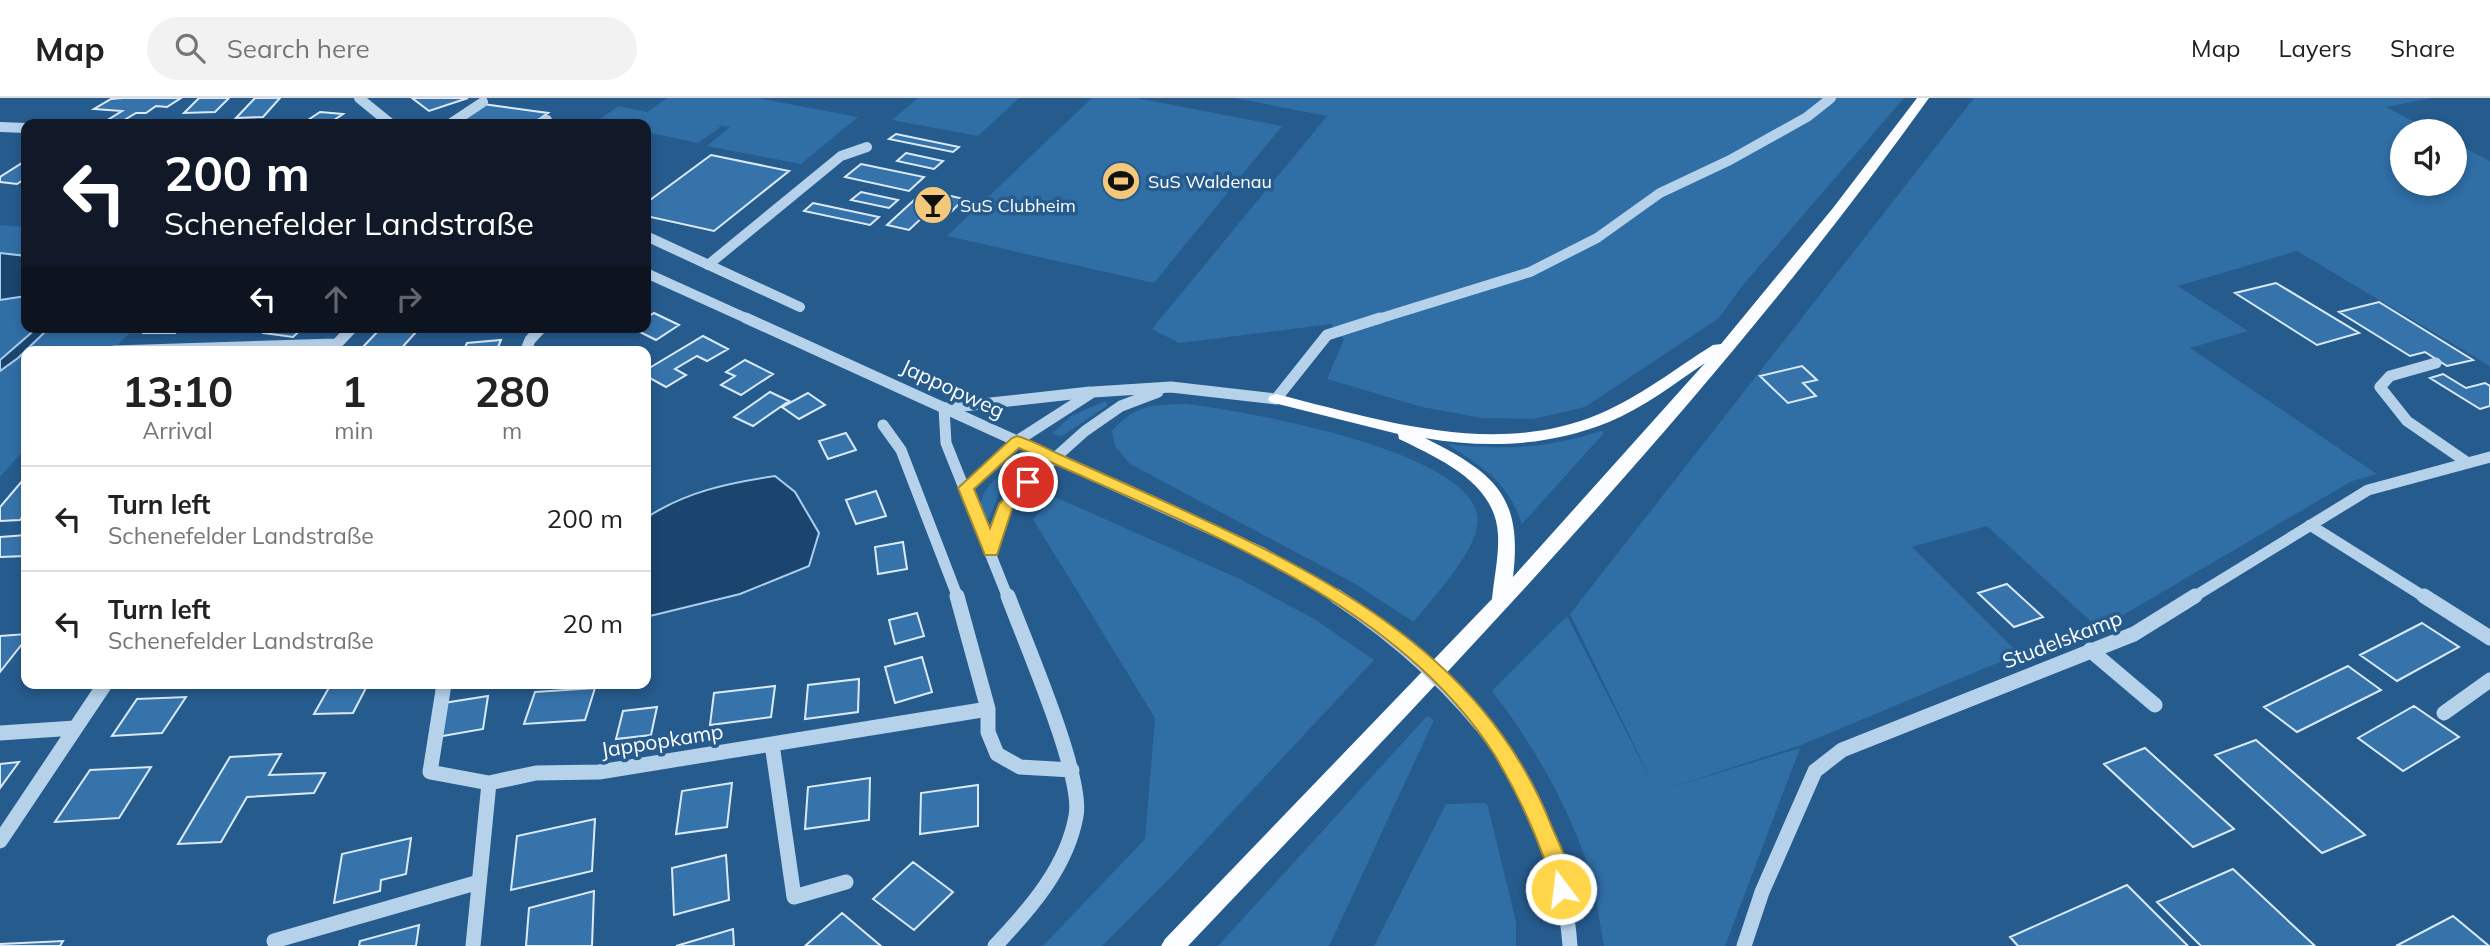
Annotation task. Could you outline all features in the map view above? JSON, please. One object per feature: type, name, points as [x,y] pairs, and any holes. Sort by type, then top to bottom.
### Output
[{"type":"main road","points":[[1173,946],[1502,602],[1615,477],[1821,232],[1923,98]]},
{"type":"main road","points":[[1276,399],[1393,429],[1493,439],[1539,438],[1605,418],[1733,339]]},
{"type":"main road","points":[[1393,429],[1435,450],[1470,472],[1495,496],[1507,529],[1502,602]]},
{"type":"street","points":[[359,98],[385,119]]},
{"type":"street","points":[[995,946],[1031,908],[1060,863],[1077,814],[1072,770],[991,551],[946,443],[944,408],[1093,392],[1171,387],[1276,399],[1327,335],[1530,272],[1597,238],[1660,193],[1730,160],[1807,117],[1831,98]]},
{"type":"street","points":[[458,119],[483,102]]},
{"type":"street","points":[[0,127],[21,128]]},
{"type":"street","points":[[708,265],[841,156],[866,147]]},
{"type":"street","points":[[651,238],[800,307]]},
{"type":"street","name":"Jappopweg","points":[[651,275],[1261,552],[1378,622],[1414,651],[1474,712],[1501,750],[1534,808],[1557,867],[1570,946]]},
{"type":"street","points":[[334,346],[347,333]]},
{"type":"street","points":[[2435,363],[2390,376],[2380,387],[2389,405],[2410,425],[2468,463]]},
{"type":"street","points":[[991,551],[1004,507],[1028,482],[1085,431],[1121,405],[1171,387]]},
{"type":"street","points":[[966,488],[1017,441],[1093,392]]},
{"type":"street","points":[[883,425],[901,450],[961,606],[988,709],[988,732],[997,754],[1020,767],[1072,770]]},
{"type":"street","name":"Studelskamp","points":[[1744,946],[1762,892],[1815,771],[1842,750],[2090,650],[2134,635],[2368,490],[2490,457]]},
{"type":"street","points":[[2310,525],[2490,638]]},
{"type":"street","points":[[2090,650],[2155,705]]},
{"type":"street","points":[[2444,713],[2490,681]]},
{"type":"street","points":[[0,841],[102,689]]},
{"type":"street","name":"Jappopkamp","points":[[443,689],[430,772],[489,783],[536,773],[599,772],[988,709]]},
{"type":"street","points":[[0,733],[75,728]]},
{"type":"street","points":[[772,744],[794,897],[846,883]]},
{"type":"street","points":[[473,946],[489,783]]},
{"type":"street","points":[[274,941],[479,881]]},
{"type":"shaded area","points":[[667,98],[757,98],[858,117],[801,164],[707,146],[730,127],[716,125],[721,127],[698,143],[651,133],[651,119],[600,119],[619,106],[647,112]]},
{"type":"shaded area","points":[[918,98],[1019,98],[978,136],[892,120]]},
{"type":"shaded area","name":"SuS Waldenau","points":[[1092,98],[1136,98],[1282,126],[1154,283],[947,236]]},
{"type":"shaded area","points":[[1234,98],[1904,98],[1743,285],[1719,318],[1585,407],[1533,419],[1482,418],[1422,407],[1327,379],[1344,339],[1331,324],[1179,343],[1152,329],[1327,116]]},
{"type":"shaded area","points":[[1974,98],[2432,98],[2386,107],[2409,119],[2390,119],[2390,196],[2467,196],[2467,149],[2490,161],[2490,366],[2297,251],[2178,286],[2248,331],[2190,348],[2377,474],[2352,481],[2099,629],[1987,526],[1912,547],[2019,654],[1801,745],[1666,789],[1800,748],[1725,946],[1604,946],[1590,871],[1571,823],[1536,755],[1492,691],[1567,616],[1657,792],[1570,614]]},
{"type":"shaded area","points":[[0,225],[21,227],[21,255],[0,253]]},
{"type":"shaded area","points":[[0,253],[21,255],[21,297],[0,300]]},
{"type":"shaded area","points":[[21,297],[21,333],[31,333],[0,360],[0,300]]},
{"type":"shaded area","points":[[31,333],[44,333],[30,346],[21,346],[21,355],[0,371],[0,360]]},
{"type":"shaded area","points":[[44,333],[130,333],[116,346],[30,346]]},
{"type":"shaded area","points":[[21,355],[21,453],[0,477],[0,371]]},
{"type":"shaded area","points":[[1105,401],[1108,405],[1062,436],[1052,434],[1071,416]]},
{"type":"shaded area","points":[[1186,404],[1253,415],[1348,437],[1434,471],[1463,491],[1477,514],[1473,541],[1455,571],[1414,622],[1352,582],[1130,464],[1115,446],[1112,431],[1137,411],[1154,406]]},
{"type":"shaded area","points":[[1601,431],[1604,433],[1522,524],[1509,497],[1493,477],[1447,444],[1488,447],[1543,445]]},
{"type":"shaded area","points":[[1001,474],[1013,480],[999,494],[989,519],[982,515],[982,497]]},
{"type":"shaded area","points":[[775,476],[795,492],[819,533],[809,566],[740,594],[651,616],[651,515],[692,495]]},
{"type":"shaded area","points":[[1055,497],[1240,579],[1316,620],[1374,660],[1172,876],[1102,946],[1043,946],[1145,839],[1155,718],[1033,519]]},
{"type":"shaded area","points":[[1427,716],[1434,720],[1329,946],[1218,946]]},
{"type":"shaded area","points":[[1487,803],[1516,922],[1516,946],[1374,946],[1446,804]]},
{"type":"building","points":[[181,98],[167,107],[156,106],[146,113],[136,113],[126,119],[109,119],[122,111],[94,109],[111,99]]},
{"type":"building","points":[[199,98],[229,98],[215,112],[184,113]]},
{"type":"building","points":[[255,98],[280,98],[263,117],[236,118]]},
{"type":"building","points":[[412,98],[468,98],[429,111]]},
{"type":"building","points":[[483,104],[548,113],[539,119],[460,119]]},
{"type":"building","points":[[320,112],[343,114],[336,119],[310,119]]},
{"type":"building","points":[[896,134],[959,147],[953,152],[889,139]]},
{"type":"building","points":[[906,153],[943,161],[934,169],[897,161]]},
{"type":"building","points":[[711,155],[789,171],[714,231],[651,217],[651,199]]},
{"type":"building","points":[[21,164],[21,181],[17,184],[0,182],[0,177]]},
{"type":"building","points":[[861,164],[924,177],[909,191],[845,177]]},
{"type":"building","name":"SuS Clubheim","points":[[925,190],[964,199],[947,216],[928,212],[909,230],[887,225]]},
{"type":"building","points":[[861,192],[898,200],[889,208],[851,200]]},
{"type":"building","points":[[813,203],[879,217],[870,225],[804,211]]},
{"type":"building","points":[[2276,283],[2359,333],[2317,345],[2235,293]]},
{"type":"building","points":[[2379,302],[2473,360],[2447,366],[2425,352],[2410,356],[2339,312]]},
{"type":"building","points":[[654,313],[679,325],[656,340],[642,333],[651,333],[651,315]]},
{"type":"building","points":[[264,333],[297,333],[293,337]]},
{"type":"building","points":[[376,333],[415,333],[403,346],[364,346]]},
{"type":"building","points":[[703,336],[728,349],[707,361],[697,356],[675,369],[686,375],[666,387],[651,379],[651,367]]},
{"type":"building","points":[[501,340],[498,346],[466,346],[467,343]]},
{"type":"building","points":[[745,360],[773,374],[741,395],[721,385],[735,376],[726,372]]},
{"type":"building","points":[[1802,366],[1817,380],[1803,383],[1816,396],[1788,403],[1760,376]]},
{"type":"building","points":[[2443,374],[2466,388],[2485,383],[2490,386],[2490,406],[2480,409],[2430,378]]},
{"type":"building","points":[[770,392],[789,401],[753,426],[734,417]]},
{"type":"building","points":[[808,393],[825,405],[799,419],[782,407]]},
{"type":"building","points":[[846,433],[856,450],[828,459],[819,441]]},
{"type":"building","points":[[21,482],[21,519],[0,521],[0,507]]},
{"type":"building","points":[[876,491],[886,516],[856,524],[846,500]]},
{"type":"building","points":[[21,535],[21,556],[0,557],[0,537]]},
{"type":"building","points":[[903,542],[907,569],[878,574],[875,547]]},
{"type":"building","points":[[2007,584],[2043,617],[2014,627],[1978,593]]},
{"type":"building","points":[[917,613],[924,636],[895,644],[889,620]]},
{"type":"building","points":[[2422,623],[2459,647],[2397,681],[2360,655]]},
{"type":"building","points":[[21,634],[21,645],[0,672],[0,636]]},
{"type":"building","points":[[922,657],[932,692],[895,703],[885,667]]},
{"type":"building","points":[[2348,666],[2381,690],[2297,732],[2264,707]]},
{"type":"building","points":[[859,679],[858,712],[805,719],[808,685]]},
{"type":"building","points":[[775,686],[771,717],[710,725],[714,693]]},
{"type":"building","points":[[328,689],[365,689],[353,713],[314,714]]},
{"type":"building","points":[[595,689],[585,720],[524,724],[535,692]]},
{"type":"building","points":[[488,696],[483,729],[437,737],[444,703]]},
{"type":"building","points":[[186,697],[162,733],[112,736],[137,699]]},
{"type":"building","points":[[2414,706],[2459,737],[2403,771],[2358,738]]},
{"type":"building","points":[[657,707],[651,735],[616,739],[623,711]]},
{"type":"building","points":[[2256,740],[2365,835],[2322,853],[2215,755]]},
{"type":"building","points":[[2145,748],[2234,829],[2193,847],[2104,764]]},
{"type":"building","points":[[281,754],[269,775],[325,773],[314,793],[247,797],[221,842],[178,844],[230,757]]},
{"type":"building","points":[[19,762],[0,788],[0,764]]},
{"type":"building","points":[[151,767],[119,818],[55,822],[90,770]]},
{"type":"building","points":[[870,778],[869,820],[805,829],[808,787]]},
{"type":"building","points":[[732,783],[727,827],[676,834],[682,791]]},
{"type":"building","points":[[978,785],[978,826],[920,834],[921,793]]},
{"type":"building","points":[[595,819],[592,871],[511,890],[517,836]]},
{"type":"building","points":[[411,838],[406,874],[381,880],[380,891],[334,903],[342,854]]},
{"type":"building","points":[[726,855],[729,900],[674,915],[672,868]]},
{"type":"building","points":[[913,862],[953,892],[914,930],[873,899]]},
{"type":"building","points":[[2233,869],[2315,946],[2201,946],[2157,902]]},
{"type":"building","points":[[2127,885],[2188,946],[2018,946],[2010,937]]},
{"type":"building","points":[[594,891],[592,946],[526,946],[529,908]]},
{"type":"building","points":[[842,913],[881,946],[805,946]]},
{"type":"building","points":[[2453,916],[2489,946],[2396,946]]},
{"type":"building","points":[[419,925],[416,946],[359,946],[360,941]]},
{"type":"building","points":[[733,929],[734,946],[676,946]]},
{"type":"building","points":[[63,941],[60,946],[0,946],[0,944]]},
{"type":"place","name":"SuS Waldenau","points":[[1121,181]]},
{"type":"place","name":"SuS Clubheim","points":[[933,205]]},
{"type":"route","points":[[1028,482],[1004,507],[991,551],[966,488],[1017,441],[1261,552],[1378,622],[1443,678],[1474,712],[1501,750],[1534,808],[1557,867],[1561,889]]}]
